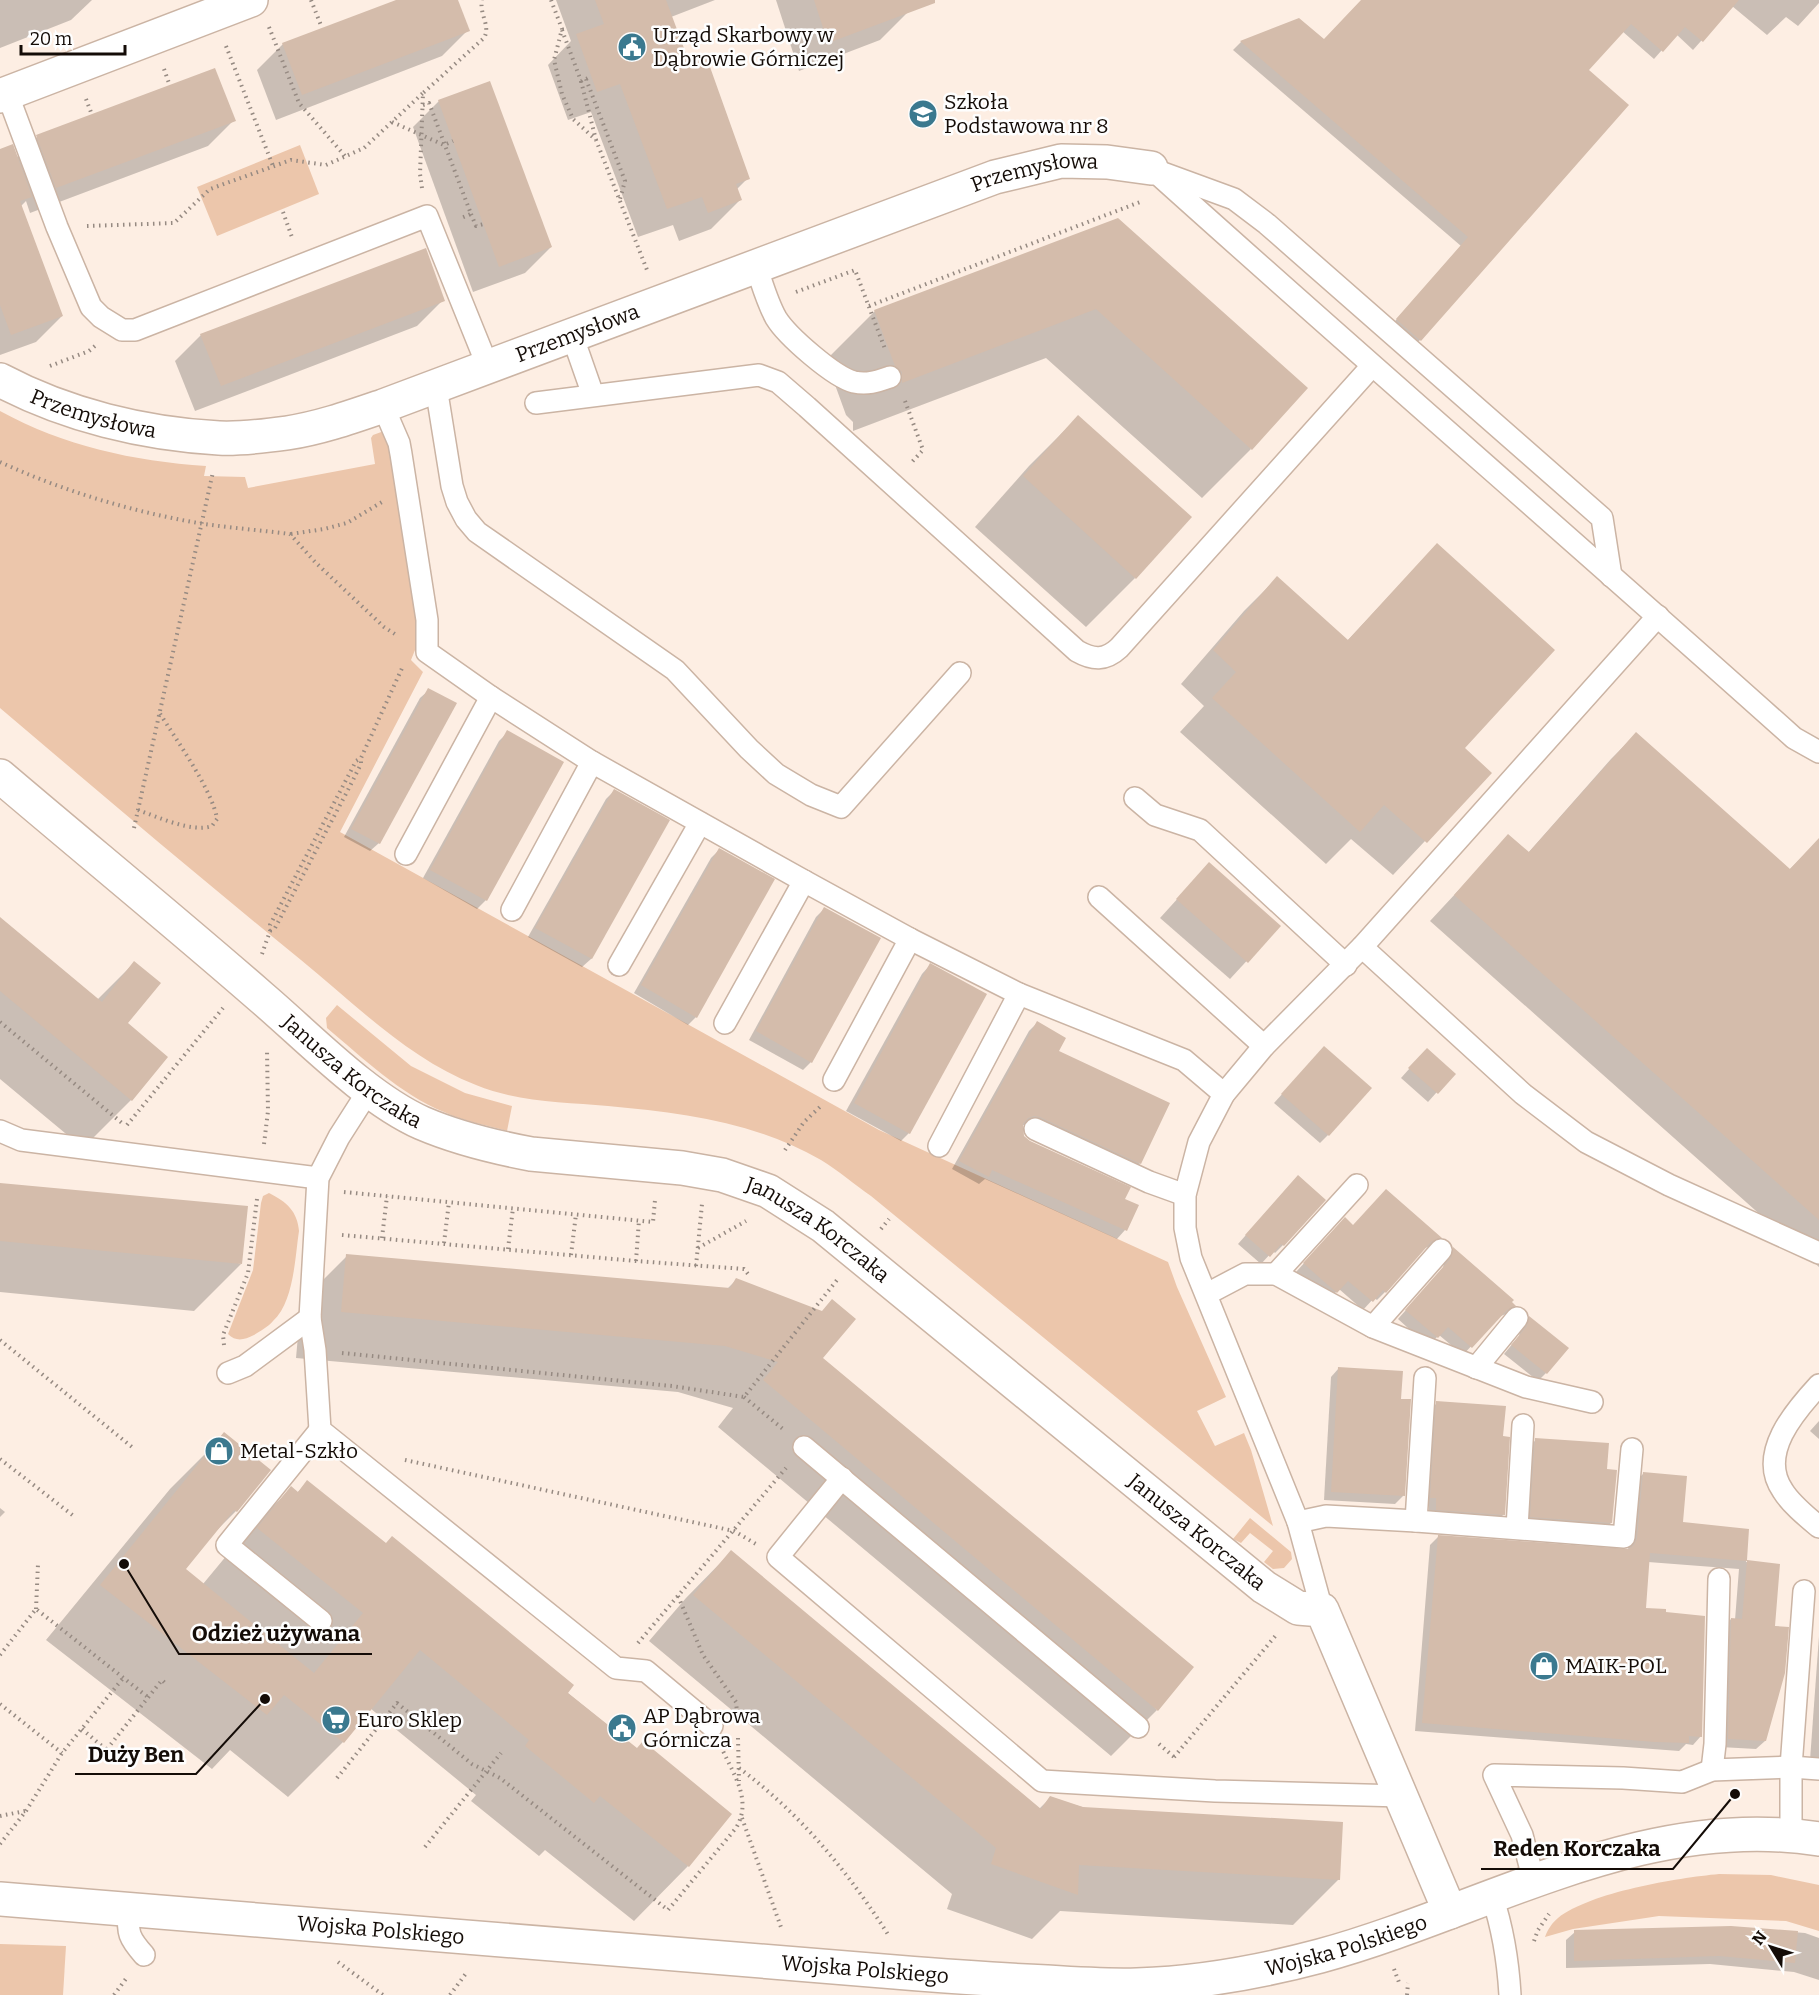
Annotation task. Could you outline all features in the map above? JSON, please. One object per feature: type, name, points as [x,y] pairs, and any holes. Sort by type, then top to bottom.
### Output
[{"type":"street","points":[[3,95],[214,14],[259,10]]},
{"type":"street","name":"Przemysłowa","points":[[12,387],[82,414],[178,434],[221,438],[323,426],[436,387],[995,177],[1061,161],[1107,162],[1163,179]]},
{"type":"street","name":"Janusza Korczaka","points":[[0,776],[369,1090],[395,1108],[421,1123],[482,1143],[531,1154],[706,1171],[768,1191],[823,1226],[1264,1587],[1298,1608],[1322,1610]]},
{"type":"street","points":[[1322,1610],[1450,1912]]},
{"type":"street","name":"Wojska Polskiego","points":[[0,1899],[982,1987],[1136,1985],[1230,1976],[1320,1956],[1604,1858],[1660,1842],[1716,1835],[1767,1833],[1805,1837]]},
{"type":"lane","points":[[3,95],[91,307],[101,317],[122,330],[135,330],[430,223],[488,367]]},
{"type":"lane","points":[[1163,179],[1794,738],[1819,752]]},
{"type":"lane","points":[[1163,179],[1234,199],[1371,313],[1602,518],[1611,576]]},
{"type":"lane","points":[[756,266],[769,302],[784,329],[833,372],[854,382],[865,383],[890,376]]},
{"type":"lane","points":[[572,335],[593,395]]},
{"type":"lane","points":[[536,403],[759,375],[772,378],[824,422],[1077,651],[1098,659],[1110,656],[1119,648],[1372,366]]},
{"type":"lane","points":[[436,387],[452,486],[466,519],[477,532],[675,670],[749,749],[776,774],[811,795],[841,807],[960,673]]},
{"type":"lane","points":[[383,406],[399,443],[401,454],[427,620],[427,652],[491,697],[592,762],[804,881],[910,939],[1019,994],[1184,1060],[1224,1094]]},
{"type":"lane","points":[[1322,1610],[1298,1522],[1191,1258],[1185,1228],[1185,1195],[1199,1142],[1224,1094],[1264,1046],[1346,965],[1658,616]]},
{"type":"lane","points":[[406,854],[491,697]]},
{"type":"lane","points":[[512,910],[592,762]]},
{"type":"lane","points":[[1135,798],[1155,815],[1200,830],[1346,965]]},
{"type":"lane","points":[[619,965],[700,823]]},
{"type":"lane","points":[[725,1023],[804,881]]},
{"type":"lane","points":[[1099,897],[1264,1046]]},
{"type":"lane","points":[[834,1080],[910,939]]},
{"type":"lane","points":[[1362,947],[1523,1094],[1586,1142],[1669,1185],[1819,1253]]},
{"type":"lane","points":[[939,1146],[1019,994]]},
{"type":"lane","points":[[321,1621],[226,1545],[320,1430],[315,1350],[310,1318],[317,1184],[339,1137],[369,1090]]},
{"type":"lane","points":[[1035,1129],[1149,1182],[1185,1195]]},
{"type":"lane","points":[[0,1131],[21,1140],[261,1170],[317,1184]]},
{"type":"lane","points":[[1276,1274],[1357,1185]]},
{"type":"lane","points":[[1372,1327],[1441,1250]]},
{"type":"lane","points":[[1207,1294],[1245,1274],[1276,1274],[1372,1327],[1526,1387],[1592,1402]]},
{"type":"lane","points":[[228,1373],[245,1366],[310,1318]]},
{"type":"lane","points":[[1476,1368],[1517,1318]]},
{"type":"lane","points":[[1416,1521],[1425,1378]]},
{"type":"lane","points":[[1819,1385],[1785,1427],[1776,1448],[1774,1468],[1782,1490],[1819,1527]]},
{"type":"lane","points":[[1517,1528],[1523,1425]]},
{"type":"lane","points":[[320,1430],[615,1668],[646,1671],[712,1726]]},
{"type":"lane","points":[[804,1447],[1138,1727]]},
{"type":"lane","points":[[1298,1522],[1326,1516],[1624,1537],[1632,1449]]},
{"type":"lane","points":[[842,1478],[778,1557],[1042,1780],[1215,1791],[1402,1796]]},
{"type":"lane","points":[[1712,1770],[1719,1579]]},
{"type":"lane","points":[[1804,1591],[1791,1767],[1805,1837]]},
{"type":"lane","points":[[1534,1882],[1522,1835],[1494,1776],[1623,1778],[1682,1782],[1712,1770],[1791,1767],[1819,1769]]},
{"type":"lane","points":[[1492,1896],[1508,1958],[1510,1995]]},
{"type":"lane","points":[[129,1911],[127,1929],[133,1942],[144,1954]]},
{"type":"path","points":[[310,0],[322,28]]},
{"type":"path","points":[[57,227],[174,223],[210,189],[291,160],[326,165],[364,148],[484,38],[487,29],[477,0]]},
{"type":"path","points":[[480,8],[482,0]]},
{"type":"path","points":[[551,0],[586,79],[625,181],[620,200]]},
{"type":"path","points":[[259,10],[299,103],[345,156]]},
{"type":"path","points":[[214,14],[273,166]]},
{"type":"path","points":[[562,29],[554,60],[562,94],[573,119],[596,140]]},
{"type":"path","points":[[586,79],[596,140],[659,302]]},
{"type":"path","points":[[423,93],[420,174],[430,223],[471,214]]},
{"type":"path","points":[[423,105],[429,103],[476,226],[484,224]]},
{"type":"path","points":[[392,122],[444,144],[453,141]]},
{"type":"path","points":[[869,306],[1163,179]]},
{"type":"path","points":[[769,302],[855,270],[866,299]]},
{"type":"path","points":[[12,387],[39,370],[89,351],[114,325]]},
{"type":"path","points":[[0,462],[30,476],[108,502],[201,524],[290,534],[347,523],[384,501]]},
{"type":"path","points":[[134,828],[209,486]]},
{"type":"path","points":[[290,534],[315,562],[384,627],[404,639]]},
{"type":"path","points":[[267,938],[270,926],[356,761],[361,758],[407,657]]},
{"type":"path","points":[[138,810],[202,829],[212,826],[217,819],[205,789],[159,712]]},
{"type":"path","points":[[228,1373],[223,1335],[248,1273],[268,1111],[269,1067],[263,998]]},
{"type":"path","points":[[121,1152],[126,1126],[216,1017]]},
{"type":"path","points":[[0,1022],[126,1126]]},
{"type":"path","points":[[785,1150],[804,1122]]},
{"type":"path","points":[[317,1184],[387,1196],[653,1222],[659,1166]]},
{"type":"path","points":[[696,1266],[706,1171]]},
{"type":"path","points":[[382,1238],[387,1196]]},
{"type":"path","points":[[444,1243],[449,1202]]},
{"type":"path","points":[[508,1249],[513,1208]]},
{"type":"path","points":[[571,1255],[576,1214]]},
{"type":"path","points":[[744,1397],[889,1219]]},
{"type":"path","points":[[636,1261],[639,1220]]},
{"type":"path","points":[[698,1248],[744,1221],[753,1221]]},
{"type":"path","points":[[314,1232],[744,1269],[748,1278]]},
{"type":"path","points":[[0,1340],[132,1447]]},
{"type":"path","points":[[315,1350],[672,1386],[744,1397],[766,1414]]},
{"type":"path","points":[[615,1668],[804,1447]]},
{"type":"path","points":[[348,1452],[374,1454],[734,1530],[778,1557]]},
{"type":"path","points":[[0,1459],[75,1517]]},
{"type":"path","points":[[0,1655],[36,1609],[38,1564]]},
{"type":"path","points":[[678,1596],[704,1654],[736,1702],[737,1713]]},
{"type":"path","points":[[36,1609],[149,1698]]},
{"type":"path","points":[[1174,1757],[1273,1639]]},
{"type":"path","points":[[0,1844],[26,1811],[62,1753],[124,1677]]},
{"type":"path","points":[[82,1729],[108,1751],[162,1680],[165,1683]]},
{"type":"path","points":[[337,1779],[396,1703],[472,1764],[500,1778],[668,1910],[742,1818],[744,1806],[739,1785],[712,1726]]},
{"type":"path","points":[[0,1704],[62,1753]]},
{"type":"path","points":[[738,1735],[739,1785]]},
{"type":"path","points":[[425,1847],[501,1753]]},
{"type":"path","points":[[739,1768],[766,1789],[816,1837],[892,1941]]},
{"type":"path","points":[[0,1816],[26,1811]]},
{"type":"path","points":[[742,1818],[782,1931]]},
{"type":"path","points":[[1533,1944],[1545,1919],[1556,1909]]},
{"type":"path","points":[[335,1960],[383,1995]]},
{"type":"path","points":[[1393,1968],[1400,1985]]},
{"type":"path","points":[[450,1995],[469,1969]]},
{"type":"path","points":[[1407,1995],[1408,1983]]},
{"type":"shaded area","points":[[300,145],[319,194],[217,236],[197,187]]},
{"type":"shaded area","points":[[0,411],[49,434],[100,450],[152,460],[206,466],[204,476],[245,477],[248,488],[375,464],[371,438],[384,431],[391,445],[417,607],[417,645],[411,660],[423,672],[340,832],[879,1130],[1168,1262],[1226,1397],[1197,1411],[1215,1446],[1244,1433],[1273,1526],[871,1196],[821,1160],[771,1137],[718,1121],[663,1112],[541,1100],[492,1091],[451,1074],[428,1061],[384,1030],[0,708]]},
{"type":"shaded area","points":[[337,1005],[411,1066],[465,1093],[512,1106],[507,1131],[452,1115],[412,1096],[397,1085],[327,1028],[326,1018]]},
{"type":"shaded area","points":[[269,1193],[290,1208],[298,1224],[292,1279],[285,1303],[273,1321],[254,1335],[237,1339],[228,1334],[253,1270],[261,1203],[263,1196]]},
{"type":"shaded area","points":[[1250,1518],[1291,1552],[1292,1559],[1284,1568],[1273,1569],[1264,1562],[1273,1551],[1250,1533],[1241,1543],[1233,1539]]},
{"type":"shaded area","points":[[1719,1874],[1771,1875],[1819,1885],[1819,1931],[1786,1921],[1659,1916],[1573,1929],[1545,1937],[1550,1926],[1558,1918],[1591,1901],[1658,1883]]},
{"type":"shaded area","points":[[0,1944],[66,1946],[63,1995],[0,1995]]},
{"type":"building","points":[[396,0],[458,0],[470,31],[302,95],[282,43]]},
{"type":"building","points":[[595,0],[666,0],[688,59],[705,53],[750,179],[736,184],[742,200],[708,213],[702,197],[667,209],[620,84],[597,92],[576,34],[604,24]]},
{"type":"building","points":[[814,0],[935,0],[935,3],[828,43]]},
{"type":"building","points":[[1361,0],[1739,0],[1703,42],[1685,27],[1663,52],[1631,24],[1589,70],[1629,105],[1421,341],[1396,319],[1468,237],[1240,41],[1299,18],[1324,39]]},
{"type":"building","points":[[215,68],[236,121],[56,188],[36,135]]},
{"type":"building","points":[[490,81],[552,247],[499,267],[438,100]]},
{"type":"building","points":[[13,144],[32,197],[20,201],[63,316],[11,335],[0,305],[0,149]]},
{"type":"building","points":[[1118,218],[1308,388],[1252,450],[1096,309],[902,383],[902,372],[895,366],[874,310]]},
{"type":"building","points":[[426,248],[445,301],[221,386],[200,334]]},
{"type":"building","points":[[1078,415],[1192,517],[1136,579],[1023,476]]},
{"type":"building","points":[[1437,543],[1555,650],[1465,748],[1492,773],[1427,843],[1384,805],[1360,832],[1212,698],[1236,672],[1213,650],[1277,576],[1348,640]]},
{"type":"building","points":[[428,688],[457,703],[380,844],[351,829]]},
{"type":"building","points":[[507,730],[564,762],[487,901],[430,870]]},
{"type":"building","points":[[1636,732],[1790,869],[1819,838],[1819,1220],[1454,895],[1508,834],[1529,852]]},
{"type":"building","points":[[614,789],[670,820],[592,959],[535,928]]},
{"type":"building","points":[[719,848],[775,879],[697,1018],[641,985]]},
{"type":"building","points":[[1209,862],[1281,926],[1248,963],[1176,899]]},
{"type":"building","points":[[824,907],[881,938],[812,1063],[756,1031]]},
{"type":"building","points":[[0,917],[102,1002],[134,961],[161,983],[128,1023],[168,1057],[132,1101],[0,991]]},
{"type":"building","points":[[930,963],[987,994],[910,1134],[854,1103]]},
{"type":"building","points":[[1037,1021],[1066,1038],[1059,1051],[1170,1103],[1141,1164],[1040,1117],[1028,1118],[1023,1124],[1024,1136],[1030,1141],[1131,1187],[1125,1199],[1139,1205],[1127,1231],[992,1170],[989,1177],[959,1161]]},
{"type":"building","points":[[1324,1046],[1372,1088],[1329,1136],[1281,1094]]},
{"type":"building","points":[[1427,1048],[1456,1074],[1438,1094],[1408,1068]]},
{"type":"building","points":[[1298,1175],[1326,1200],[1284,1246],[1281,1244],[1270,1257],[1245,1235]]},
{"type":"building","points":[[0,1183],[248,1206],[242,1264],[0,1241]]},
{"type":"building","points":[[1386,1189],[1442,1238],[1431,1242],[1386,1293],[1383,1290],[1373,1302],[1348,1281],[1337,1293],[1303,1263],[1345,1217],[1353,1225]]},
{"type":"building","points":[[1453,1247],[1514,1300],[1512,1302],[1516,1306],[1507,1310],[1472,1348],[1448,1327],[1438,1338],[1405,1310],[1451,1258]]},
{"type":"building","points":[[346,1254],[730,1288],[736,1278],[822,1311],[832,1299],[856,1319],[823,1358],[1194,1667],[1158,1711],[763,1380],[778,1362],[725,1346],[341,1312]]},
{"type":"building","points":[[1529,1316],[1569,1348],[1547,1374],[1511,1345],[1527,1326]]},
{"type":"building","points":[[1338,1367],[1403,1371],[1401,1399],[1411,1399],[1405,1496],[1331,1492]]},
{"type":"building","points":[[1436,1401],[1506,1406],[1503,1436],[1510,1437],[1505,1515],[1436,1510],[1436,1498],[1430,1498]]},
{"type":"building","points":[[224,1432],[271,1470],[237,1512],[234,1510],[186,1569],[314,1673],[363,1613],[257,1528],[291,1486],[298,1492],[307,1480],[386,1543],[392,1536],[574,1685],[568,1693],[637,1748],[643,1741],[732,1814],[689,1867],[600,1796],[594,1803],[525,1746],[529,1740],[420,1650],[344,1743],[284,1695],[267,1715],[100,1585]]},
{"type":"building","points":[[1535,1438],[1609,1443],[1607,1469],[1617,1470],[1612,1523],[1530,1517]]},
{"type":"building","name":"MAIK-POL","points":[[1643,1472],[1687,1476],[1683,1522],[1749,1529],[1747,1560],[1780,1564],[1775,1626],[1789,1627],[1785,1673],[1766,1741],[1728,1739],[1731,1618],[1742,1619],[1747,1561],[1650,1553],[1646,1608],[1705,1616],[1702,1737],[1689,1736],[1689,1743],[1655,1742],[1422,1723],[1438,1535],[1629,1549],[1637,1538]]},
{"type":"building","points":[[731,1550],[1041,1809],[1050,1796],[1083,1807],[1343,1822],[1340,1880],[1079,1865],[1078,1895],[991,1864],[996,1848],[693,1595]]},
{"type":"building","points":[[1731,1926],[1798,1931],[1795,1963],[1719,1956],[1574,1961],[1574,1930]]},
{"type":"place","name":"Urząd Skarbowy w Dąbrowie Górniczej","points":[[632,47]]},
{"type":"place","name":"Szkoła Podstawowa nr 8","points":[[923,114]]},
{"type":"place","name":"Metal-Szkło","points":[[219,1451]]},
{"type":"place","name":"Odzież używana","points":[[124,1564]]},
{"type":"place","name":"MAIK-POL","points":[[1544,1666]]},
{"type":"place","name":"Duży Ben","points":[[265,1699]]},
{"type":"place","name":"Euro Sklep","points":[[336,1720]]},
{"type":"place","name":"AP Dąbrowa Górnicza","points":[[622,1728]]},
{"type":"place","name":"Reden Korczaka","points":[[1735,1794]]}]
